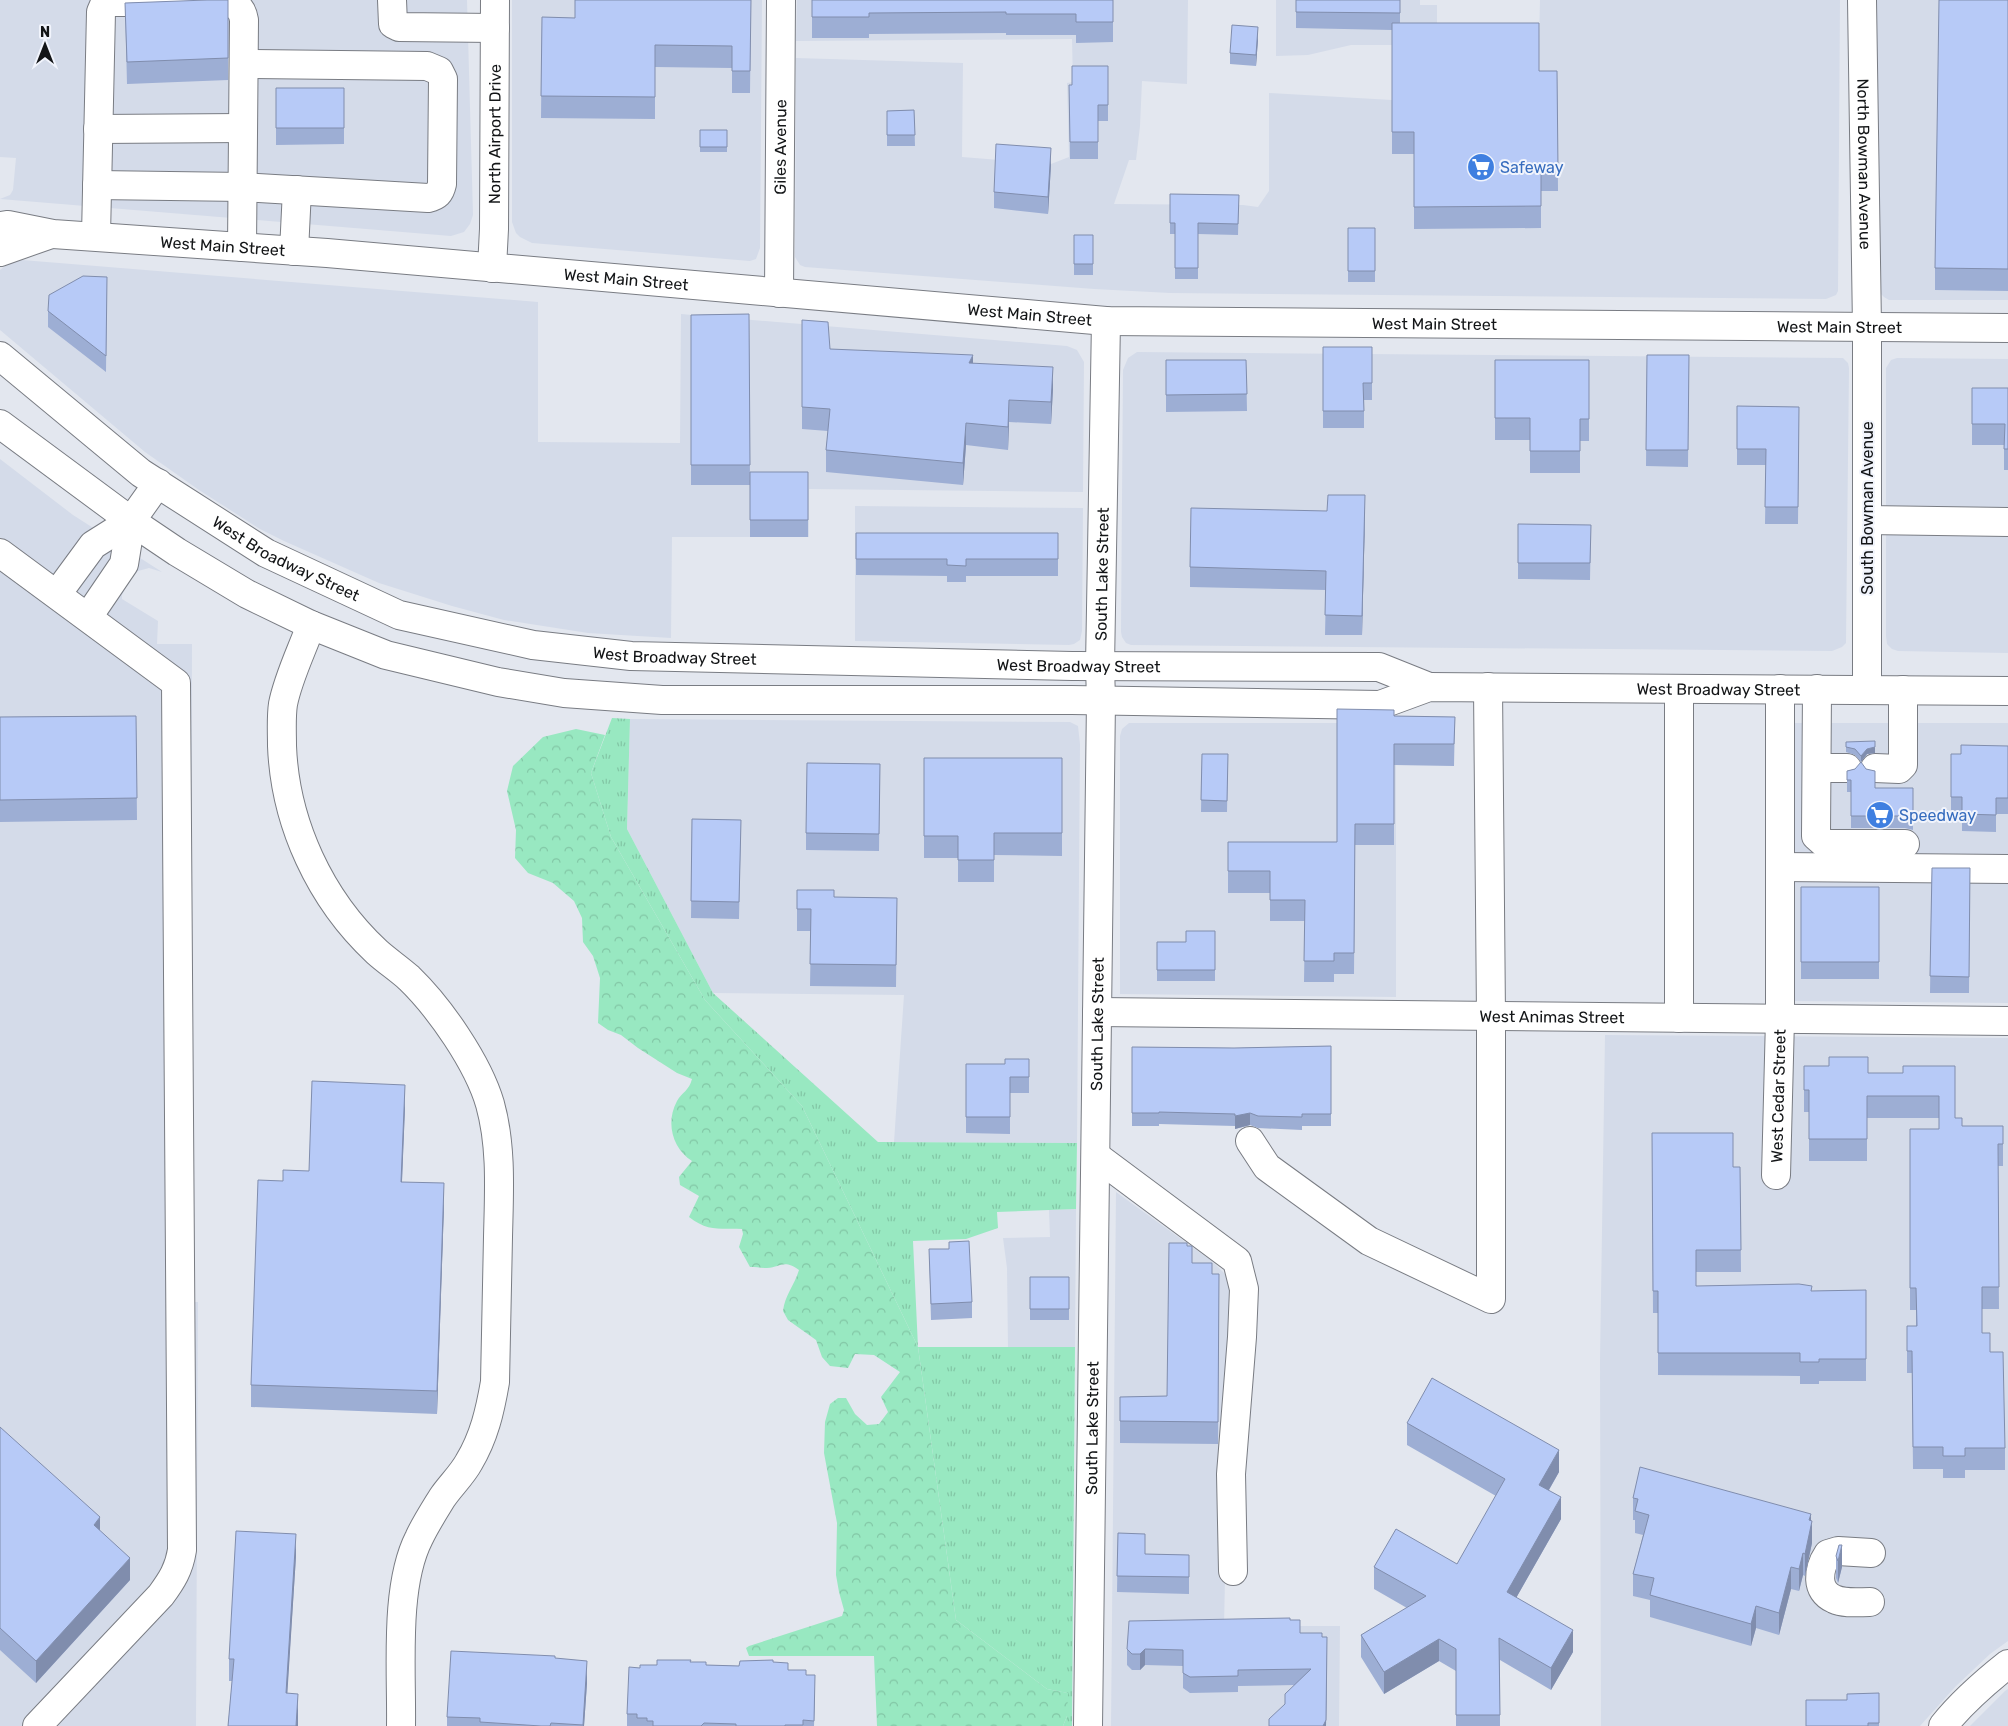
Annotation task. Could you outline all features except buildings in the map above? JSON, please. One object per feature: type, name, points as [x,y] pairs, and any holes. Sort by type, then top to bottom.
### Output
[{"type":"main road","points":[[392,0],[393,24],[399,27],[495,28]]},
{"type":"main road","name":"North Airport Drive","points":[[492,268],[495,0]]},
{"type":"main road","name":"Giles Avenue","points":[[779,293],[780,0]]},
{"type":"main road","name":"North Bowman Avenue","points":[[1862,0],[1867,327]]},
{"type":"main road","points":[[0,210],[96,235],[101,12],[104,5],[112,2],[226,2],[237,5],[242,11],[244,20],[242,247]]},
{"type":"main road","points":[[97,185],[243,187],[428,198],[435,196],[440,191],[442,184],[443,80],[439,71],[427,66],[244,64]]},
{"type":"main road","points":[[98,129],[243,128]]},
{"type":"main road","points":[[294,251],[297,190]]},
{"type":"main road","name":"West Main Street","points":[[0,226],[8,225],[53,234],[96,235],[294,251],[1106,321],[2008,328]]},
{"type":"main road","name":"West Main Street","points":[[0,252],[53,234]]},
{"type":"main road","name":"South Lake Street","points":[[1088,1726],[1096,1156],[1100,666],[1106,321]]},
{"type":"main road","name":"South Bowman Avenue","points":[[1867,327],[1867,690]]},
{"type":"main road","name":"West Broadway Street","points":[[0,356],[141,473],[266,553],[400,615],[533,645],[588,652],[674,658],[1100,666],[1379,668],[1429,687]]},
{"type":"main road","name":"West Broadway Street","points":[[0,424],[131,521],[247,594],[311,625],[386,655],[498,682],[564,692],[614,698],[662,700],[1101,700],[1380,704],[1429,687],[2008,691]]},
{"type":"main road","points":[[57,594],[93,546],[131,521],[158,483]]},
{"type":"main road","points":[[1867,520],[2008,522]]},
{"type":"main road","points":[[99,624],[124,564],[131,521]]},
{"type":"main road","points":[[0,553],[99,624],[176,683],[182,1550],[180,1565],[176,1575],[161,1595],[37,1726]]},
{"type":"main road","points":[[311,625],[283,704],[282,758],[286,791],[295,821],[305,848],[323,885],[344,916],[378,952],[409,978],[428,999],[451,1030],[478,1075],[490,1104],[499,1167],[495,1382],[490,1414],[481,1439],[469,1463],[442,1498],[418,1539],[409,1564],[402,1616],[401,1726]]},
{"type":"main road","points":[[1250,1141],[1267,1167],[1368,1241],[1491,1299],[1488,687]]},
{"type":"main road","points":[[1679,689],[1679,1018]]},
{"type":"main road","name":"West Cedar Street","points":[[1776,1175],[1780,1019],[1780,689]]},
{"type":"main road","points":[[1817,689],[1816,836],[1825,844],[1905,844]]},
{"type":"main road","points":[[1874,768],[1899,769],[1903,765],[1903,690]]},
{"type":"main road","points":[[1817,768],[1847,768]]},
{"type":"main road","points":[[1780,867],[2008,870]]},
{"type":"main road","name":"West Animas Street","points":[[1097,1012],[2008,1021]]},
{"type":"main road","points":[[1096,1156],[1237,1261],[1244,1289],[1231,1474],[1232,1571]]},
{"type":"main road","points":[[1870,1602],[1847,1602],[1834,1599],[1823,1591],[1820,1580],[1823,1561],[1828,1554],[1838,1552],[1871,1553]]},
{"type":"main road","points":[[1943,1726],[1984,1683],[2008,1664]]},
{"type":"shaded area","points":[[0,0],[467,0],[473,215],[470,224],[464,232],[451,236],[0,199],[10,195],[13,190],[16,158],[0,157]]},
{"type":"shaded area","points":[[512,0],[762,0],[760,248],[756,259],[750,261],[532,243],[516,233],[512,222]]},
{"type":"shaded area","points":[[797,0],[1188,0],[1187,84],[1142,81],[1136,160],[1129,160],[1114,204],[1243,205],[1258,207],[1269,191],[1269,93],[1392,100],[1392,45],[1351,45],[1308,55],[1276,56],[1276,0],[1420,0],[1420,5],[1437,5],[1437,45],[1539,45],[1540,0],[1840,0],[1838,291],[1836,295],[1826,299],[1170,293],[805,267],[800,265],[795,257],[796,58],[963,63],[962,157],[1051,164],[1069,157],[1067,83],[1073,82],[1072,39],[796,41]]},
{"type":"shaded area","points":[[1876,0],[2008,0],[2008,300],[1889,300],[1880,293]]},
{"type":"shaded area","points":[[22,260],[538,302],[538,442],[680,443],[681,314],[1067,346],[1077,350],[1084,362],[1083,492],[809,489],[809,537],[672,537],[671,638],[588,633],[504,620],[379,583],[284,541],[260,529],[199,490],[145,452],[0,330],[0,270],[8,264]]},
{"type":"shaded area","points":[[1137,352],[1843,358],[1848,363],[1849,368],[1846,643],[1832,651],[1131,645],[1126,643],[1121,632],[1123,370],[1128,358]]},
{"type":"shaded area","points":[[1897,358],[2008,359],[2008,653],[1898,651],[1892,649],[1887,644],[1886,368],[1891,360]]},
{"type":"shaded area","points":[[0,459],[73,515],[162,572],[149,568],[138,571],[131,577],[122,595],[122,599],[158,621],[157,644],[192,644],[190,1302],[198,1302],[196,1726],[0,1726]]},
{"type":"shaded area","points":[[855,506],[1083,508],[1082,631],[1080,640],[1069,645],[855,641]]},
{"type":"shaded area","points":[[630,719],[1070,722],[1078,726],[1080,744],[1077,1143],[894,1142],[904,995],[713,993],[627,829]]},
{"type":"shaded area","points":[[1129,723],[1396,723],[1396,997],[1120,994],[1120,736],[1122,729]]},
{"type":"shaded area","points":[[1790,723],[2008,723],[2008,859],[1790,858]]},
{"type":"shaded area","points":[[1790,873],[2008,877],[2008,1003],[1788,1001]]},
{"type":"shaded area","points":[[1605,1035],[2008,1038],[2008,1641],[1990,1654],[1955,1687],[1920,1726],[1601,1726],[1600,1361]]},
{"type":"shaded area","points":[[1116,1192],[1213,1262],[1227,1276],[1231,1293],[1224,1626],[1340,1626],[1339,1726],[1111,1726]]},
{"type":"shaded area","points":[[1076,1209],[1075,1347],[1008,1347],[1007,1268],[1003,1238],[1050,1237],[1049,1210]]},
{"type":"shaded area","points":[[2008,1689],[2008,1726],[1970,1726],[2005,1691]]},
{"type":"green space","points":[[612,718],[630,719],[627,829],[713,993],[878,1142],[1077,1143],[1076,1209],[997,1212],[998,1228],[966,1239],[913,1241],[918,1347],[802,1106],[705,1000],[611,837],[591,773]]},
{"type":"green space","points":[[576,729],[605,735],[591,773],[611,837],[705,1000],[802,1106],[918,1347],[956,1620],[1047,1689],[1068,1693],[1067,1716],[1063,1726],[877,1726],[874,1656],[749,1656],[746,1648],[749,1646],[842,1616],[844,1610],[836,1575],[837,1523],[824,1453],[825,1422],[830,1404],[838,1398],[846,1398],[855,1414],[867,1425],[879,1424],[888,1412],[881,1397],[900,1372],[874,1355],[855,1354],[848,1368],[830,1366],[822,1357],[816,1340],[788,1320],[783,1311],[799,1270],[786,1264],[767,1268],[750,1267],[739,1247],[743,1234],[742,1229],[708,1227],[689,1217],[699,1196],[680,1185],[679,1177],[692,1161],[680,1150],[671,1126],[673,1109],[692,1079],[677,1073],[621,1035],[608,1030],[598,1023],[600,978],[593,956],[583,942],[582,918],[574,901],[553,883],[528,873],[515,858],[516,830],[507,791],[513,766],[543,737]]},
{"type":"green space","points":[[918,1347],[1075,1347],[1072,1726],[1063,1726],[1067,1716],[1067,1693],[1047,1689],[956,1620]]},
{"type":"place","name":"Safeway","points":[[1481,167]]},
{"type":"place","name":"Speedway","points":[[1880,815]]}]
